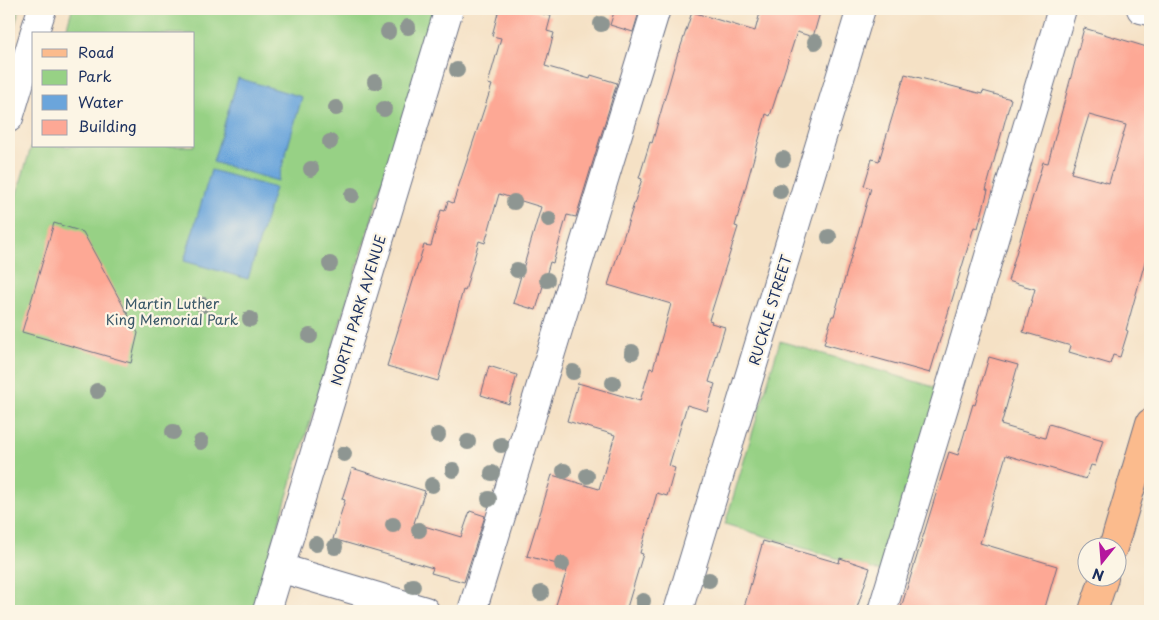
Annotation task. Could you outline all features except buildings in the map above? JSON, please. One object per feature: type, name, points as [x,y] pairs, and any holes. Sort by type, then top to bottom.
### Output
[{"type":"main road","points":[[1116,538],[1150,423]]},
{"type":"main road","points":[[1093,611],[1101,588]]},
{"type":"street","points":[[35,32],[42,9]]},
{"type":"street","name":"NORTH PARK AVENUE","points":[[267,611],[449,9]]},
{"type":"street","points":[[472,611],[656,9]]},
{"type":"street","name":"RUCKLE STREET","points":[[678,611],[861,9]]},
{"type":"street","points":[[882,611],[1062,9]]},
{"type":"street","points":[[1142,9],[1150,11]]},
{"type":"street","points":[[9,118],[32,42]]},
{"type":"street","points":[[280,568],[425,611]]},
{"type":"green space","points":[[9,9],[19,9],[19,11],[9,45]]},
{"type":"green space","name":"Martin Luther King Memorial Park","points":[[72,9],[436,9],[252,611],[9,611],[9,220],[32,144],[32,148],[195,148],[195,32],[66,32]]},
{"type":"green space","points":[[780,341],[944,390],[888,574],[725,524]]},
{"type":"water","points":[[238,78],[302,97],[278,181],[213,162]]},
{"type":"water","points":[[211,170],[275,188],[248,279],[184,261]]}]
